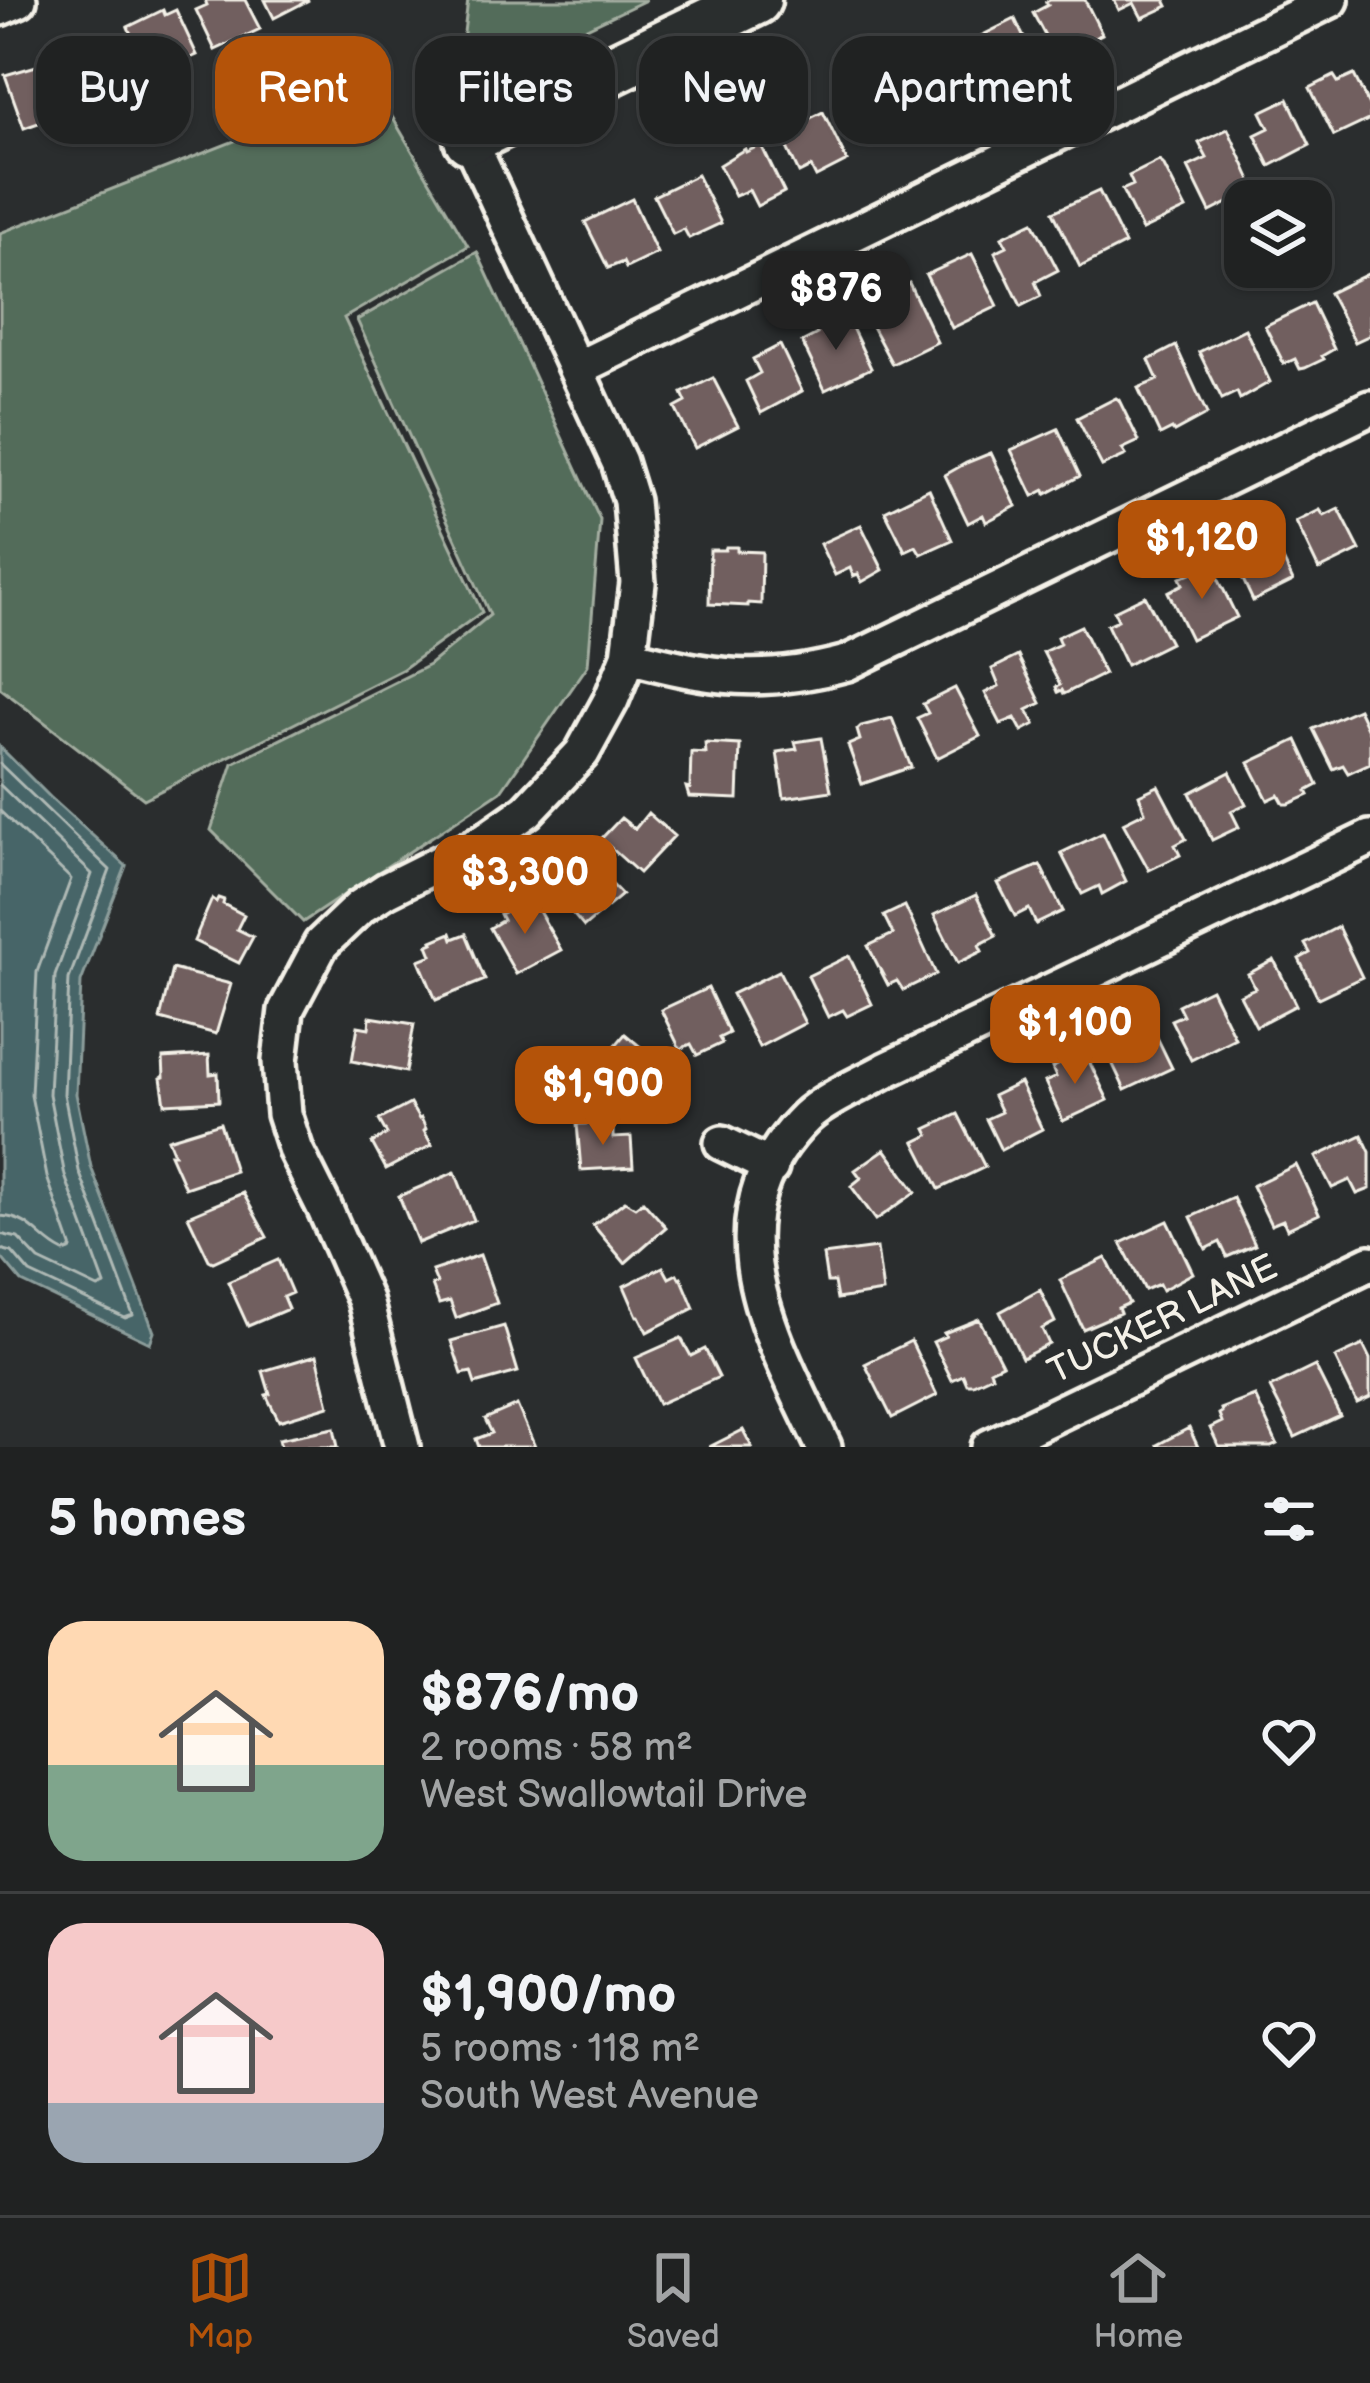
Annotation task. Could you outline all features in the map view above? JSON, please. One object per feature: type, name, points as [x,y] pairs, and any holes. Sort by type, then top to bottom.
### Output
[{"type":"street","points":[[0,8],[20,0]]},
{"type":"street","points":[[615,69],[757,0]]},
{"type":"street","points":[[576,369],[1331,0]]},
{"type":"street","points":[[402,1447],[365,1300],[296,1151],[284,1114],[280,1061],[286,1010],[321,944],[359,907],[484,841],[527,811],[582,753],[629,656],[638,583],[631,501],[619,462],[472,144]]},
{"type":"street","points":[[629,656],[698,674],[749,679],[808,674],[847,664],[1370,408]]},
{"type":"street","points":[[824,1447],[759,1299],[752,1243],[757,1191],[784,1144],[809,1114],[886,1070],[1370,838]]},
{"type":"street","points":[[722,1143],[771,1167]]},
{"type":"street","name":"TUCKER LANE","points":[[989,1447],[1370,1263]]},
{"type":"green space","points":[[468,0],[646,0],[570,36],[464,36]]},
{"type":"green space","points":[[391,115],[468,246],[344,318],[482,612],[403,669],[144,799],[0,688],[0,233],[226,144],[391,144]]},
{"type":"green space","points":[[477,252],[600,520],[588,665],[501,791],[303,922],[211,830],[233,763],[429,665],[490,615],[357,320]]},
{"type":"water","points":[[0,747],[126,866],[81,982],[76,1094],[91,1167],[154,1332],[150,1343],[22,1282],[0,1256]]},
{"type":"building","points":[[205,0],[245,0],[260,29],[245,36],[215,36],[215,50],[196,10],[207,5]]},
{"type":"building","points":[[265,0],[309,0],[274,18]]},
{"type":"building","points":[[1085,0],[1102,34],[1045,36],[1033,13],[1046,2]]},
{"type":"building","points":[[1114,0],[1165,0],[1168,6],[1142,18],[1134,3],[1119,10]]},
{"type":"building","points":[[163,10],[165,15],[176,10],[188,36],[132,36],[128,27]]},
{"type":"building","points":[[1015,19],[1023,36],[981,36]]},
{"type":"building","points":[[36,66],[36,124],[24,128],[5,75]]},
{"type":"building","points":[[1354,75],[1370,107],[1370,119],[1334,136],[1310,88],[1334,76],[1338,82]]},
{"type":"building","points":[[1288,99],[1310,145],[1270,166],[1255,135],[1269,128],[1261,112]]},
{"type":"building","points":[[823,112],[832,130],[832,144],[839,144],[847,161],[816,177],[811,167],[799,173],[785,144],[808,144],[808,119]]},
{"type":"building","points":[[1228,129],[1251,180],[1224,180],[1224,205],[1210,212],[1188,167],[1207,158],[1199,143]]},
{"type":"building","points":[[761,145],[784,192],[757,206],[749,190],[735,196],[719,165]]},
{"type":"building","points":[[1159,161],[1186,209],[1142,230],[1122,190],[1133,185],[1129,176]]},
{"type":"building","points":[[697,175],[721,223],[689,238],[684,229],[673,234],[654,196]]},
{"type":"building","points":[[1099,191],[1125,244],[1080,267],[1053,212]]},
{"type":"building","points":[[632,199],[657,253],[626,268],[623,262],[608,268],[585,222]]},
{"type":"building","points":[[1033,222],[1058,270],[1035,282],[1041,296],[1021,306],[995,252],[1007,246],[1002,237]]},
{"type":"building","points":[[972,254],[998,306],[952,328],[926,275]]},
{"type":"building","points":[[1370,273],[1370,335],[1355,342],[1329,293]]},
{"type":"building","points":[[909,283],[937,342],[892,364],[869,321],[888,312],[881,297]]},
{"type":"building","points":[[1312,303],[1334,349],[1305,368],[1300,369],[1295,359],[1284,364],[1265,326]]},
{"type":"building","points":[[846,315],[871,368],[825,390],[802,342],[817,334],[813,328]]},
{"type":"building","points":[[1245,329],[1270,382],[1240,399],[1237,392],[1222,399],[1199,352]]},
{"type":"building","points":[[780,345],[802,391],[761,413],[746,381],[760,373],[753,359]]},
{"type":"building","points":[[1176,346],[1207,414],[1160,435],[1138,388],[1158,380],[1149,360]]},
{"type":"building","points":[[713,378],[738,426],[695,448],[675,408],[686,402],[682,393]]},
{"type":"building","points":[[1116,398],[1139,441],[1122,449],[1126,455],[1102,466],[1077,418]]},
{"type":"building","points":[[1058,429],[1080,476],[1033,496],[1011,450]]},
{"type":"building","points":[[991,453],[1016,506],[986,522],[983,515],[968,523],[945,475]]},
{"type":"building","points":[[929,489],[952,540],[921,554],[916,546],[905,551],[885,511]]},
{"type":"building","points":[[1339,509],[1360,550],[1319,570],[1296,522],[1320,510],[1324,516]]},
{"type":"building","points":[[861,525],[883,570],[862,582],[850,568],[835,575],[820,544]]},
{"type":"building","points":[[1258,542],[1265,555],[1278,549],[1293,581],[1253,601],[1231,554]]},
{"type":"building","points":[[726,547],[762,552],[761,604],[709,604],[710,550]]},
{"type":"building","points":[[1211,564],[1237,617],[1191,639],[1168,592],[1183,584],[1180,578]]},
{"type":"building","points":[[1145,596],[1170,643],[1126,665],[1107,625],[1118,620],[1114,611]]},
{"type":"building","points":[[1081,626],[1104,674],[1064,694],[1058,692],[1060,685],[1043,652],[1060,644],[1057,637]]},
{"type":"building","points":[[1018,656],[1041,703],[1027,710],[1035,724],[1022,731],[1015,718],[1001,724],[985,693],[999,686],[992,669]]},
{"type":"building","points":[[955,688],[980,736],[937,758],[917,718],[928,713],[923,704]]},
{"type":"building","points":[[1358,709],[1370,734],[1370,763],[1348,773],[1343,765],[1333,769],[1313,729]]},
{"type":"building","points":[[892,718],[911,767],[862,784],[848,745],[860,740],[857,730],[861,726]]},
{"type":"building","points":[[821,738],[831,791],[784,798],[777,752],[797,749],[795,742]]},
{"type":"building","points":[[1297,740],[1318,785],[1289,804],[1279,795],[1268,800],[1249,763]]},
{"type":"building","points":[[705,743],[740,745],[738,799],[689,797],[691,752],[706,753]]},
{"type":"building","points":[[1230,772],[1246,804],[1231,811],[1239,827],[1212,840],[1190,793]]},
{"type":"building","points":[[1158,786],[1186,839],[1175,845],[1180,855],[1149,870],[1123,823],[1145,812],[1139,795]]},
{"type":"building","points":[[648,813],[674,836],[639,873],[601,839],[621,818],[635,829]]},
{"type":"building","points":[[1103,833],[1126,881],[1102,894],[1099,886],[1082,894],[1061,853]]},
{"type":"building","points":[[584,855],[622,895],[584,927],[556,894],[565,886],[559,877]]},
{"type":"building","points":[[1040,865],[1063,911],[1036,924],[1029,909],[1015,916],[998,883]]},
{"type":"building","points":[[976,895],[996,936],[979,945],[982,951],[958,963],[934,915]]},
{"type":"building","points":[[218,898],[244,915],[237,929],[253,937],[239,963],[194,941],[212,899],[216,902]]},
{"type":"building","points":[[532,899],[561,950],[516,974],[490,928],[503,920],[500,914]]},
{"type":"building","points":[[905,906],[936,974],[903,990],[897,981],[888,985],[868,946],[893,934],[884,916]]},
{"type":"building","points":[[1338,927],[1362,977],[1318,998],[1299,959],[1310,953],[1305,944]]},
{"type":"building","points":[[451,933],[453,939],[466,934],[485,980],[436,1000],[419,960],[432,955],[428,945],[432,941]]},
{"type":"building","points":[[849,956],[872,1004],[847,1016],[843,1010],[828,1017],[808,976]]},
{"type":"building","points":[[1274,960],[1296,1005],[1256,1026],[1240,995],[1255,988],[1248,974]]},
{"type":"building","points":[[172,969],[231,984],[216,1034],[160,1019]]},
{"type":"building","points":[[779,971],[805,1023],[759,1047],[732,994]]},
{"type":"building","points":[[708,988],[729,1033],[719,1038],[722,1043],[697,1055],[691,1044],[680,1049],[661,1010]]},
{"type":"building","points":[[1211,989],[1235,1038],[1191,1060],[1171,1020],[1183,1015],[1178,1005]]},
{"type":"building","points":[[370,1017],[414,1024],[406,1072],[352,1061],[358,1026],[369,1028]]},
{"type":"building","points":[[1150,1023],[1172,1068],[1125,1090],[1107,1052],[1118,1047],[1114,1038],[1118,1034]]},
{"type":"building","points":[[625,1034],[667,1069],[643,1097],[635,1091],[627,1100],[594,1071]]},
{"type":"building","points":[[1084,1051],[1108,1100],[1063,1121],[1045,1082],[1056,1077],[1052,1068]]},
{"type":"building","points":[[209,1055],[210,1074],[218,1073],[219,1101],[165,1104],[163,1058]]},
{"type":"building","points":[[1020,1083],[1042,1129],[1001,1150],[986,1119],[1001,1112],[993,1096]]},
{"type":"building","points":[[410,1104],[432,1145],[386,1169],[372,1143],[387,1134],[379,1120]]},
{"type":"building","points":[[958,1114],[985,1167],[939,1189],[915,1142],[929,1135],[926,1129]]},
{"type":"building","points":[[220,1123],[235,1171],[185,1188],[168,1139]]},
{"type":"building","points":[[613,1123],[613,1138],[631,1137],[633,1167],[581,1170],[577,1124]]},
{"type":"building","points":[[1362,1135],[1370,1152],[1370,1189],[1357,1194],[1350,1180],[1332,1188],[1316,1157]]},
{"type":"building","points":[[885,1149],[916,1192],[876,1220],[851,1186],[861,1178],[855,1170]]},
{"type":"building","points":[[1296,1165],[1319,1214],[1287,1229],[1283,1220],[1271,1225],[1252,1186]]},
{"type":"building","points":[[455,1172],[474,1220],[418,1243],[399,1196]]},
{"type":"building","points":[[243,1193],[267,1237],[213,1262],[188,1216]]},
{"type":"building","points":[[1233,1198],[1255,1245],[1227,1257],[1220,1242],[1206,1249],[1191,1217]]},
{"type":"building","points":[[625,1201],[635,1207],[643,1201],[666,1227],[625,1263],[593,1225]]},
{"type":"building","points":[[1168,1221],[1193,1273],[1162,1290],[1159,1284],[1145,1290],[1121,1243]]},
{"type":"building","points":[[877,1248],[883,1292],[837,1299],[834,1282],[827,1282],[823,1255]]},
{"type":"building","points":[[480,1255],[497,1303],[456,1318],[450,1301],[439,1304],[432,1271]]},
{"type":"building","points":[[1106,1258],[1129,1303],[1118,1308],[1120,1313],[1083,1329],[1060,1280]]},
{"type":"building","points":[[278,1260],[292,1293],[283,1297],[288,1309],[248,1326],[228,1282]]},
{"type":"building","points":[[663,1267],[669,1278],[681,1277],[694,1308],[647,1332],[624,1286]]},
{"type":"building","points":[[1040,1290],[1055,1322],[1042,1329],[1049,1344],[1022,1358],[1000,1312]]},
{"type":"building","points":[[979,1319],[1002,1364],[973,1384],[967,1384],[963,1375],[952,1380],[933,1342]]},
{"type":"building","points":[[504,1326],[518,1372],[475,1384],[471,1372],[462,1374],[451,1341]]},
{"type":"building","points":[[681,1338],[691,1356],[705,1349],[719,1377],[658,1404],[636,1358]]},
{"type":"building","points":[[911,1341],[937,1395],[892,1418],[865,1364]]},
{"type":"building","points":[[1363,1345],[1370,1359],[1370,1397],[1357,1403],[1335,1358]]},
{"type":"building","points":[[317,1355],[329,1406],[279,1421],[266,1395],[270,1394],[263,1371]]},
{"type":"building","points":[[1315,1366],[1340,1416],[1295,1437],[1270,1388]]},
{"type":"building","points":[[1255,1396],[1277,1444],[1219,1447],[1210,1428],[1222,1422],[1221,1409]]},
{"type":"building","points":[[517,1405],[535,1447],[479,1447],[476,1439],[492,1433],[485,1419]]},
{"type":"building","points":[[334,1428],[338,1447],[281,1447],[279,1439]]},
{"type":"building","points":[[1189,1428],[1198,1447],[1158,1447],[1157,1445]]},
{"type":"building","points":[[743,1430],[752,1447],[709,1447]]}]
